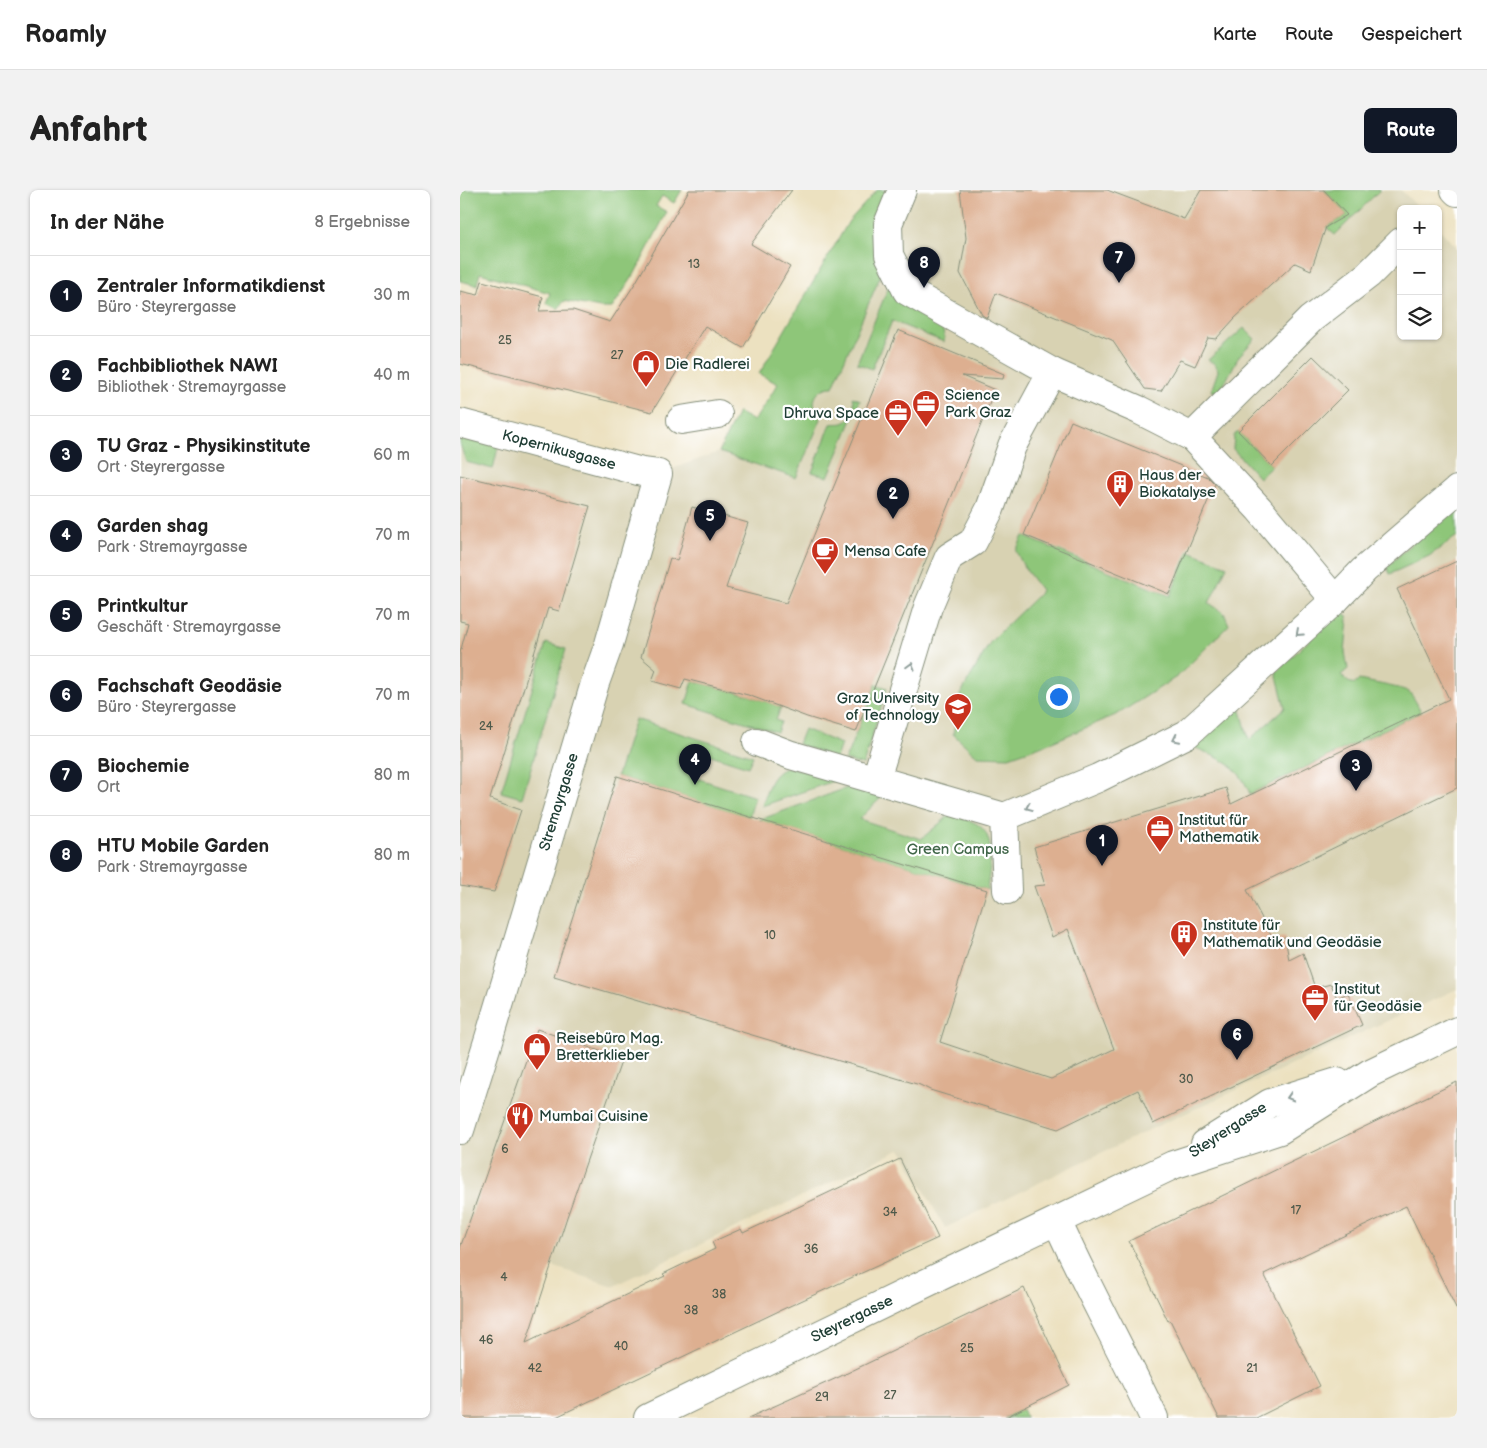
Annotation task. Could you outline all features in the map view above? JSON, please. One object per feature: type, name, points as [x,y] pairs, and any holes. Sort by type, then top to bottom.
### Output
[{"type":"street","points":[[902,190],[888,224],[889,255],[907,291],[1052,372],[1139,410],[1192,437],[1259,509],[1334,600]]},
{"type":"street","points":[[1192,437],[1311,319],[1368,275],[1397,246]]},
{"type":"street","points":[[876,779],[928,607],[949,557],[973,542],[990,509],[1012,446],[1052,372]]},
{"type":"street","points":[[681,420],[718,414]]},
{"type":"street","name":"Kopernikusgasse","points":[[460,423],[642,472],[658,474]]},
{"type":"street","name":"Stremayrgasse","points":[[460,1130],[595,683],[609,644],[658,474]]},
{"type":"street","points":[[757,742],[791,755],[1004,817],[1098,778],[1187,734],[1334,600],[1364,570],[1457,490]]},
{"type":"street","points":[[1004,817],[1007,890]]},
{"type":"street","name":"Steyrergasse","points":[[648,1418],[964,1264],[1174,1165],[1270,1103],[1370,1073],[1457,1031]]},
{"type":"street","points":[[1057,1221],[1154,1418]]},
{"type":"shaded area","name":"Graz University of Technology","points":[[887,190],[1401,190],[1416,205],[1397,205],[1397,340],[1442,340],[1442,232],[1457,247],[1457,989],[1151,1129],[945,1228],[901,1149],[613,1286],[460,1236],[460,423],[658,474],[719,452],[738,412],[754,421],[778,384],[762,376]]},
{"type":"green space","points":[[460,190],[682,190],[674,203],[662,196],[656,206],[667,212],[634,275],[612,308],[600,308],[564,301],[558,309],[546,303],[550,293],[480,273],[477,285],[460,281]]},
{"type":"green space","points":[[877,190],[885,190],[881,206],[885,265],[833,387],[821,390],[816,396],[814,404],[821,419],[796,478],[719,452],[738,412],[754,421],[778,384],[759,374],[849,221]]},
{"type":"green space","points":[[1324,190],[1380,190],[1335,235],[1326,227],[1347,215]]},
{"type":"green space","points":[[891,281],[940,324],[944,342],[892,321],[872,369],[857,363]]},
{"type":"green space","points":[[1244,328],[1255,339],[1239,356],[1222,388],[1217,392],[1211,391],[1218,371],[1216,365],[1208,360]]},
{"type":"green space","points":[[853,397],[860,400],[828,477],[812,472],[831,424],[843,423],[852,416],[854,409]]},
{"type":"green space","points":[[1238,431],[1272,466],[1259,478],[1233,449],[1234,436]]},
{"type":"green space","points":[[460,434],[499,443],[493,469],[466,462],[460,444]]},
{"type":"green space","points":[[1457,511],[1457,536],[1429,556],[1390,574],[1387,567],[1430,526]]},
{"type":"green space","points":[[1023,536],[1170,596],[1189,551],[1227,566],[1209,603],[1224,613],[1229,625],[1178,676],[1118,714],[1052,742],[1009,757],[977,756],[953,734],[960,695],[991,641],[1041,590],[1024,567],[1016,551]]},
{"type":"green space","points":[[1342,609],[1348,620],[1345,652],[1348,669],[1341,675],[1351,683],[1356,683],[1359,680],[1406,690],[1413,696],[1421,712],[1250,794],[1245,783],[1234,768],[1192,746],[1240,707],[1249,740],[1285,708],[1276,672]]},
{"type":"green space","points":[[546,643],[566,649],[522,798],[501,792]]},
{"type":"green space","points":[[693,681],[748,695],[781,707],[776,720],[781,722],[777,732],[686,704]]},
{"type":"green space","points":[[876,684],[887,688],[863,765],[845,760]]},
{"type":"green space","points":[[635,719],[753,756],[748,767],[708,754],[699,758],[693,777],[755,797],[749,817],[617,776]]},
{"type":"green space","points":[[804,729],[841,744],[836,758],[798,744]]},
{"type":"green space","points":[[788,767],[839,779],[762,806],[773,778]]},
{"type":"green space","name":"Green Campus","points":[[855,785],[884,795],[859,819],[921,839],[951,814],[980,826],[989,840],[991,856],[987,890],[759,820]]},
{"type":"green space","points":[[1022,1409],[1026,1418],[1004,1418]]},
{"type":"building","points":[[689,190],[792,190],[751,244],[790,267],[743,348],[705,326],[652,412],[460,364],[460,291],[478,295],[482,281],[543,297],[539,311],[573,310],[610,322],[636,282]]},
{"type":"building","points":[[960,190],[1107,190],[1184,219],[1201,190],[1324,190],[1347,215],[1326,227],[1311,270],[1295,263],[1235,318],[1216,339],[1208,338],[1195,366],[1180,360],[1161,391],[1145,389],[1112,340],[996,293],[987,318],[982,315],[960,273],[966,238]]},
{"type":"building","points":[[898,330],[1004,374],[1003,379],[962,376],[995,390],[856,732],[807,717],[748,695],[685,679],[681,689],[652,681],[656,670],[641,657],[670,558],[677,561],[692,507],[748,523],[726,588],[786,603]]},
{"type":"building","points":[[1313,356],[1348,390],[1272,466],[1238,431]]},
{"type":"building","name":"Haus der Biokatalyse","points":[[1071,421],[1208,477],[1215,484],[1169,594],[1024,535]]},
{"type":"building","points":[[460,475],[590,506],[559,611],[548,608],[490,799],[521,810],[494,892],[460,886],[460,653],[468,623],[460,621]]},
{"type":"building","points":[[1457,561],[1457,788],[1247,890],[1274,941],[1285,937],[1289,960],[1303,953],[1315,988],[1331,984],[1337,998],[1348,993],[1362,1025],[1153,1124],[1138,1090],[1058,1129],[930,1090],[920,1085],[554,976],[617,776],[987,890],[940,1042],[1051,1079],[1114,1049],[1068,929],[1052,937],[1034,886],[1045,885],[1034,847],[1226,788],[1231,804],[1449,699],[1397,589]]},
{"type":"building","points":[[537,1029],[622,1059],[567,1217],[526,1343],[665,1276],[663,1274],[715,1249],[712,1242],[741,1229],[743,1233],[900,1159],[938,1238],[554,1418],[460,1418],[460,1248]]},
{"type":"building","points":[[1457,1082],[1457,1310],[1406,1206],[1264,1274],[1320,1386],[1256,1418],[1219,1418],[1129,1241]]},
{"type":"building","points":[[1024,1288],[1069,1385],[1004,1418],[748,1418],[839,1377]]},
{"type":"place","name":"Biochemie","points":[[1119,283]]},
{"type":"place","name":"HTU Mobile Garden","points":[[924,288]]},
{"type":"place","name":"Die Radlerei","points":[[646,388]]},
{"type":"place","name":"Science Park Graz","points":[[926,428]]},
{"type":"place","name":"Dhruva Space","points":[[898,437]]},
{"type":"place","name":"Haus der Biokatalyse","points":[[1120,508]]},
{"type":"place","name":"Fachbibliothek NAWI","points":[[893,519]]},
{"type":"place","name":"Printkultur","points":[[710,541]]},
{"type":"place","name":"Mensa Cafe","points":[[825,575]]},
{"type":"place","name":"Graz University of Technology","points":[[958,731]]},
{"type":"place","name":"Garden shag","points":[[695,785]]},
{"type":"place","name":"TU Graz - Physikinstitute","points":[[1356,791]]},
{"type":"place","name":"Institut für Mathematik","points":[[1160,853]]},
{"type":"place","name":"Zentraler Informatikdienst","points":[[1102,866]]},
{"type":"place","name":"Institute für Mathematik und Geodäsie","points":[[1184,958]]},
{"type":"place","name":"Institut für Geodäsie","points":[[1315,1022]]},
{"type":"place","name":"Fachschaft Geodäsie","points":[[1237,1060]]},
{"type":"place","name":"Reisebüro Mag. Bretterklieber","points":[[537,1071]]},
{"type":"place","name":"Mumbai Cuisine","points":[[520,1140]]}]
